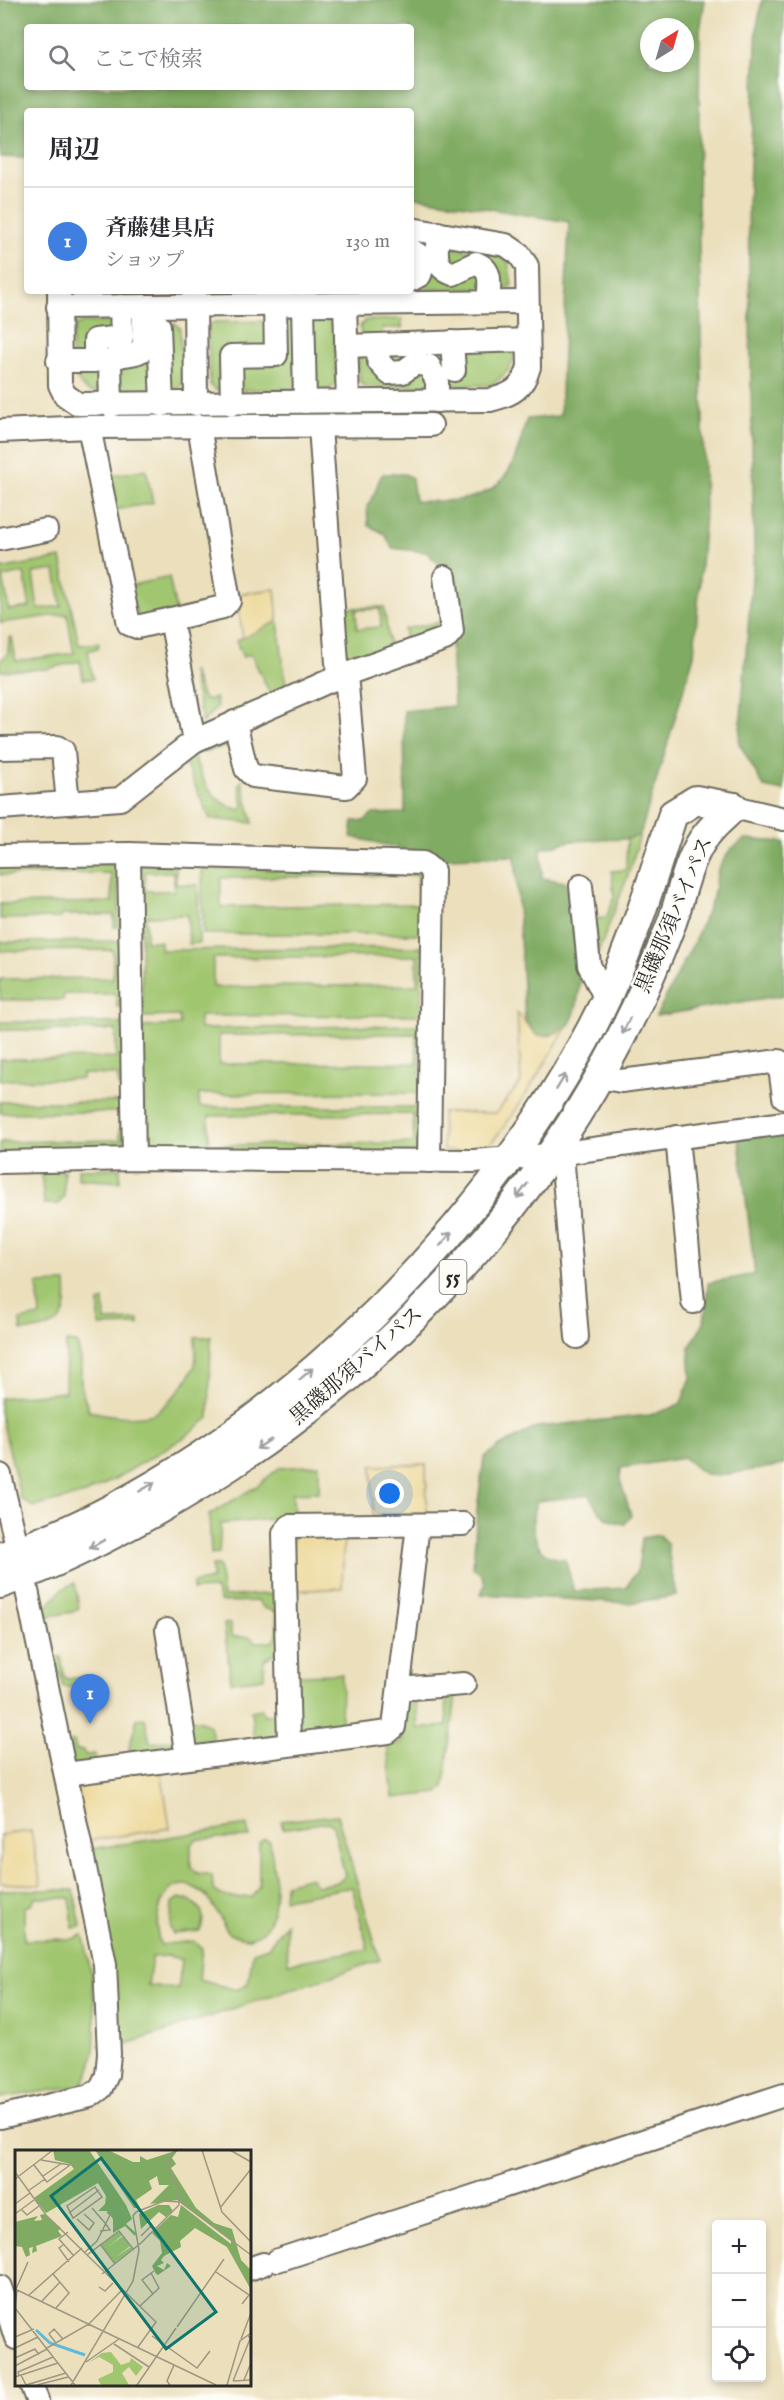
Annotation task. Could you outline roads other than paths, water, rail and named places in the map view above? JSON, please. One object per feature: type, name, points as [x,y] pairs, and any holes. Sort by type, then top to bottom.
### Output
[{"type":"main road","name":"黒磯那須バイパス","points":[[10,1567],[186,1465],[258,1415],[340,1345],[405,1284],[472,1209],[512,1158],[585,1042],[606,999],[652,882],[674,814],[696,800],[734,807]]},
{"type":"main road","name":"黒磯那須バイパス","points":[[10,1567],[89,1548],[200,1486],[275,1437],[360,1368],[419,1315],[556,1154],[646,983],[706,835],[734,807]]},
{"type":"street","points":[[0,430],[89,427],[197,415],[232,404],[490,400],[509,395],[525,379],[529,367],[527,266],[519,254],[506,245],[414,229]]},
{"type":"street","points":[[438,233],[436,258],[439,265],[444,271],[453,274],[476,263],[484,266],[489,273],[488,302]]},
{"type":"street","points":[[414,252],[420,256],[423,265],[420,274],[414,278]]},
{"type":"street","points":[[431,425],[320,427],[197,415],[162,405],[78,404],[65,395],[60,385],[58,299],[92,299],[121,306],[151,307],[195,298],[275,305],[406,297],[527,302]]},
{"type":"street","points":[[89,427],[129,624],[137,627],[224,608],[229,601],[197,415],[195,298]]},
{"type":"street","points":[[348,300],[346,346],[348,402]]},
{"type":"street","points":[[303,304],[312,354],[305,402]]},
{"type":"street","points":[[232,404],[231,356],[276,355],[275,305]]},
{"type":"street","points":[[58,361],[95,361],[94,340],[122,338],[121,306]]},
{"type":"street","points":[[151,307],[169,357],[162,405]]},
{"type":"street","points":[[111,406],[110,363],[118,356],[137,355],[144,349],[151,307]]},
{"type":"street","points":[[346,346],[528,340]]},
{"type":"street","points":[[452,342],[454,370]]},
{"type":"street","points":[[377,345],[379,362],[389,373],[403,372],[415,363],[429,366],[437,381],[437,401]]},
{"type":"street","points":[[235,722],[246,768],[252,776],[346,787],[355,778],[342,676],[320,427]]},
{"type":"street","points":[[0,539],[46,530]]},
{"type":"street","points":[[0,808],[120,800],[194,741],[342,676],[446,639],[452,631],[445,577]]},
{"type":"street","points":[[171,619],[194,741]]},
{"type":"street","points":[[0,748],[57,747],[63,751],[68,803]]},
{"type":"street","points":[[734,807],[784,819]]},
{"type":"street","points":[[129,854],[134,1159]]},
{"type":"street","points":[[0,856],[129,854],[423,863],[433,871],[429,1161]]},
{"type":"street","points":[[581,886],[589,965],[606,999]]},
{"type":"street","points":[[598,1077],[621,1081],[782,1060],[784,1097]]},
{"type":"street","points":[[0,1162],[134,1159],[429,1161],[512,1158],[784,1123]]},
{"type":"street","points":[[677,1137],[693,1302]]},
{"type":"street","points":[[556,1154],[577,1337]]},
{"type":"street","points":[[0,1475],[10,1567],[66,1774],[105,1964],[109,2012],[107,2075],[101,2088],[90,2096],[0,2117]]},
{"type":"street","points":[[289,1743],[284,1533],[290,1526],[463,1524]]},
{"type":"street","points":[[66,1774],[289,1743],[388,1732],[394,1727],[418,1525]]},
{"type":"street","points":[[167,1630],[187,1757]]},
{"type":"street","points":[[399,1689],[464,1684]]},
{"type":"street","points":[[263,2264],[784,2095]]},
{"type":"street","points":[[0,2288],[15,2335]]},
{"type":"street","points":[[0,2350],[15,2344]]},
{"type":"street","points":[[31,2385],[37,2400]]},
{"type":"place","name":"斉藤建具店","points":[[90,1724]]}]
